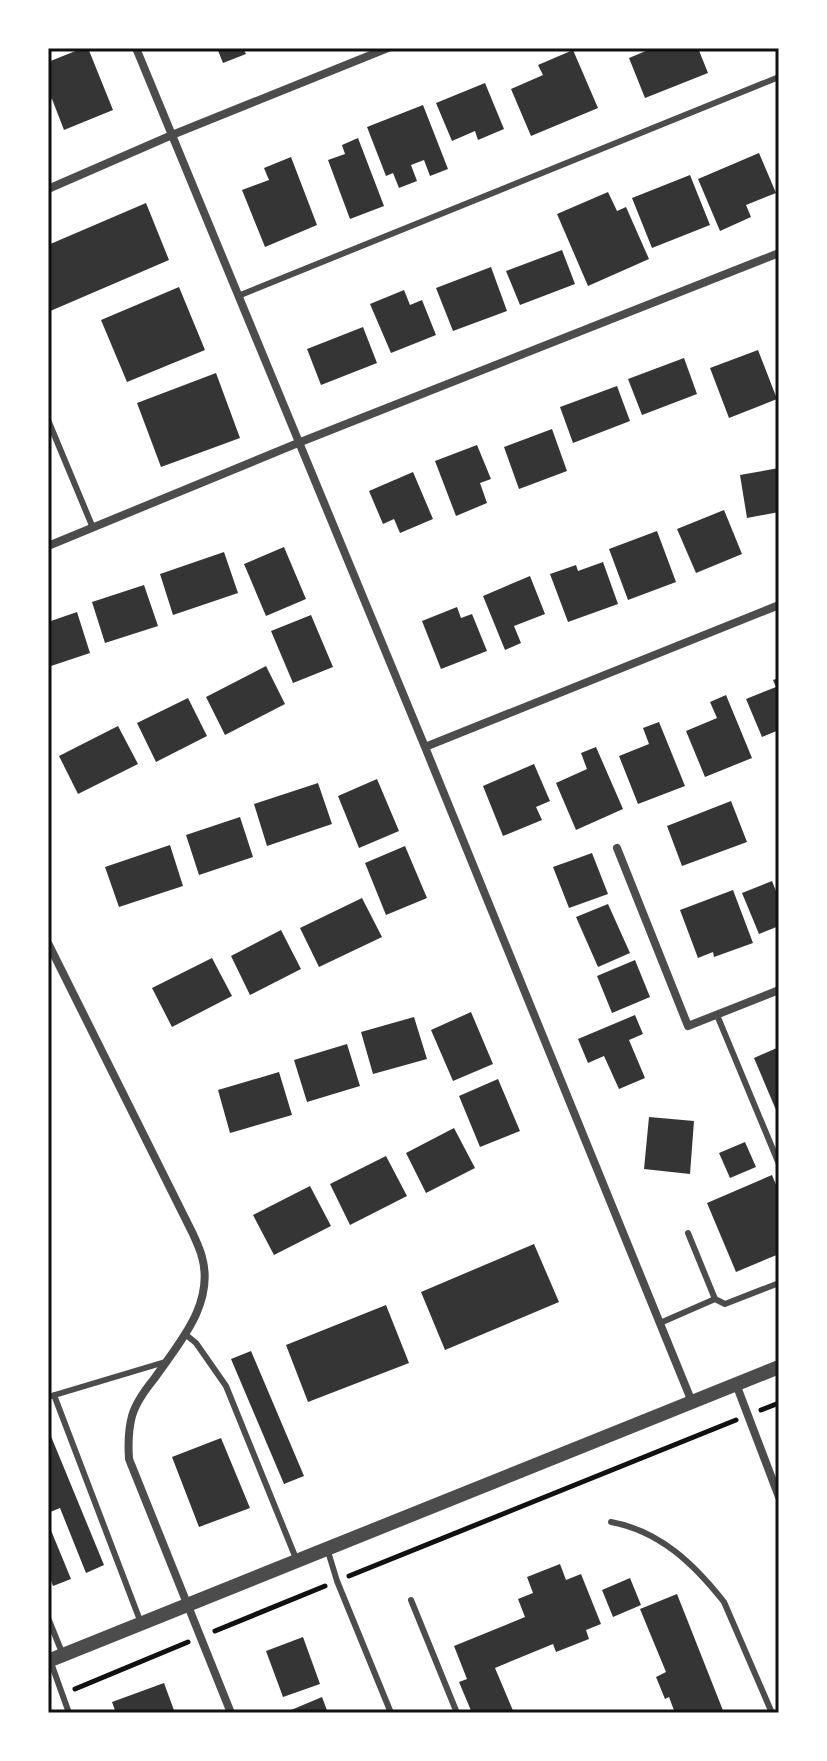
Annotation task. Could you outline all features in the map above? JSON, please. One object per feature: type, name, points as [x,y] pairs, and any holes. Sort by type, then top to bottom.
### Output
[{"type":"street","points":[[136,48],[692,1402]]},
{"type":"street","points":[[48,189],[388,48]]},
{"type":"street","points":[[48,546],[298,443],[779,253]]},
{"type":"street","points":[[425,747],[779,605]]},
{"type":"street","points":[[617,848],[688,1026],[779,990]]},
{"type":"street","points":[[48,943],[203,1258],[200,1308],[132,1413],[128,1436],[129,1459],[231,1713]]},
{"type":"street","points":[[53,1659],[779,1367]]},
{"type":"street","points":[[736,1384],[779,1497]]},
{"type":"lane","points":[[238,296],[779,77]]},
{"type":"lane","points":[[48,420],[93,528]]},
{"type":"lane","points":[[717,1015],[779,1164]]},
{"type":"lane","points":[[688,1233],[715,1299],[725,1304],[779,1283]]},
{"type":"lane","points":[[660,1323],[715,1299]]},
{"type":"lane","points":[[185,1334],[196,1343],[226,1386],[297,1561]]},
{"type":"lane","points":[[141,1623],[51,1396],[165,1362]]},
{"type":"lane","points":[[611,1522],[631,1526],[672,1548],[724,1602],[772,1713]]},
{"type":"lane","points":[[327,1548],[337,1581],[391,1713]]},
{"type":"lane","points":[[411,1600],[457,1713]]},
{"type":"lane","points":[[48,1618],[53,1659],[69,1713]]},
{"type":"path","points":[[225,1627],[719,1427]]},
{"type":"path","points":[[62,1694],[176,1647]]},
{"type":"building","points":[[88,48],[113,110],[64,130],[52,99],[48,101],[48,62]]},
{"type":"building","points":[[217,48],[243,48],[246,54],[223,63]]},
{"type":"building","points":[[653,48],[698,48],[708,73],[645,98],[629,58]]},
{"type":"building","points":[[573,50],[598,108],[531,136],[511,89],[543,75],[538,65]]},
{"type":"building","points":[[485,83],[504,129],[478,140],[475,131],[452,141],[436,103]]},
{"type":"building","points":[[423,105],[448,169],[430,176],[424,160],[411,165],[417,181],[399,188],[393,173],[386,176],[367,127]]},
{"type":"building","points":[[358,138],[384,206],[350,219],[328,160],[345,154],[342,145]]},
{"type":"building","points":[[759,153],[776,193],[746,205],[751,217],[720,231],[698,179]]},
{"type":"building","points":[[291,157],[317,225],[265,247],[242,190],[269,180],[264,168]]},
{"type":"building","points":[[690,175],[710,225],[652,248],[632,198]]},
{"type":"building","points":[[608,192],[617,211],[626,207],[649,259],[588,286],[557,214]]},
{"type":"building","points":[[146,203],[169,260],[48,312],[48,245]]},
{"type":"building","points":[[562,250],[575,284],[520,305],[506,271]]},
{"type":"building","points":[[491,267],[507,311],[453,331],[436,288]]},
{"type":"building","points":[[179,287],[205,350],[127,382],[101,320]]},
{"type":"building","points":[[404,290],[410,305],[422,300],[436,335],[391,353],[370,304]]},
{"type":"building","points":[[363,327],[377,363],[321,385],[307,349]]},
{"type":"building","points":[[758,350],[777,399],[729,418],[710,368]]},
{"type":"building","points":[[684,358],[697,394],[642,415],[628,379]]},
{"type":"building","points":[[216,373],[240,438],[161,467],[137,403]]},
{"type":"building","points":[[617,386],[630,421],[573,443],[560,407]]},
{"type":"building","points":[[552,429],[567,471],[519,489],[504,447]]},
{"type":"building","points":[[477,445],[491,479],[480,483],[487,503],[456,516],[435,461]]},
{"type":"building","points":[[779,468],[779,512],[747,518],[740,475]]},
{"type":"building","points":[[413,472],[433,519],[400,533],[394,519],[383,524],[369,491]]},
{"type":"building","points":[[724,510],[742,554],[696,573],[677,529]]},
{"type":"building","points":[[657,531],[676,582],[628,600],[609,549]]},
{"type":"building","points":[[284,547],[306,599],[266,616],[244,564]]},
{"type":"building","points":[[224,552],[238,593],[173,615],[160,574]]},
{"type":"building","points":[[603,562],[618,604],[568,622],[550,574],[576,565],[578,571]]},
{"type":"building","points":[[530,576],[545,614],[514,626],[521,643],[505,650],[483,596]]},
{"type":"building","points":[[144,585],[158,626],[105,643],[92,602]]},
{"type":"building","points":[[457,607],[461,618],[472,614],[487,651],[441,669],[422,621]]},
{"type":"building","points":[[77,612],[90,653],[48,667],[48,622]]},
{"type":"building","points":[[311,615],[333,667],[293,683],[271,631]]},
{"type":"building","points":[[266,666],[285,704],[225,735],[206,697]]},
{"type":"building","points":[[779,678],[779,730],[762,737],[746,699],[776,687],[773,680]]},
{"type":"building","points":[[726,695],[752,758],[705,777],[686,731],[717,718],[710,702]]},
{"type":"building","points":[[188,698],[207,736],[156,762],[137,723]]},
{"type":"building","points":[[659,722],[685,786],[638,804],[619,756],[649,744],[643,728]]},
{"type":"building","points":[[118,726],[138,764],[78,794],[59,756]]},
{"type":"building","points":[[596,747],[623,809],[576,830],[556,783],[587,769],[581,753]]},
{"type":"building","points":[[534,764],[550,801],[536,807],[542,820],[503,836],[483,786]]},
{"type":"building","points":[[377,779],[399,831],[359,848],[338,796]]},
{"type":"building","points":[[318,783],[332,824],[267,846],[254,804]]},
{"type":"building","points":[[731,801],[747,842],[682,866],[667,826]]},
{"type":"building","points":[[240,817],[253,857],[199,875],[186,835]]},
{"type":"building","points":[[170,845],[183,886],[119,907],[105,867]]},
{"type":"building","points":[[405,846],[427,898],[386,915],[365,863]]},
{"type":"building","points":[[592,853],[608,894],[569,908],[553,867]]},
{"type":"building","points":[[772,881],[776,891],[779,889],[779,926],[759,934],[742,893]]},
{"type":"building","points":[[733,890],[753,943],[714,957],[713,952],[698,958],[680,910]]},
{"type":"building","points":[[362,898],[382,937],[319,967],[300,928]]},
{"type":"building","points":[[608,904],[630,953],[598,967],[576,917]]},
{"type":"building","points":[[281,930],[301,969],[250,995],[231,956]]},
{"type":"building","points":[[212,958],[232,996],[172,1027],[152,988]]},
{"type":"building","points":[[635,960],[650,997],[612,1013],[597,976]]},
{"type":"building","points":[[471,1012],[493,1064],[453,1081],[431,1030]]},
{"type":"building","points":[[635,1015],[643,1034],[629,1040],[645,1078],[619,1089],[604,1056],[588,1063],[578,1039]]},
{"type":"building","points":[[414,1017],[427,1059],[373,1074],[361,1032]]},
{"type":"building","points":[[347,1044],[360,1086],[307,1102],[294,1060]]},
{"type":"building","points":[[779,1047],[779,1117],[754,1058]]},
{"type":"building","points":[[279,1072],[292,1115],[230,1133],[218,1090]]},
{"type":"building","points":[[498,1079],[520,1131],[480,1147],[459,1096]]},
{"type":"building","points":[[649,1117],[694,1121],[690,1174],[644,1169]]},
{"type":"building","points":[[454,1128],[475,1168],[426,1193],[406,1153]]},
{"type":"building","points":[[745,1142],[756,1167],[730,1178],[719,1153]]},
{"type":"building","points":[[386,1156],[407,1196],[350,1225],[330,1184]]},
{"type":"building","points":[[772,1175],[779,1192],[779,1254],[736,1272],[707,1203]]},
{"type":"building","points":[[310,1186],[331,1226],[274,1255],[253,1215]]},
{"type":"building","points":[[534,1244],[559,1302],[445,1350],[421,1292]]},
{"type":"building","points":[[386,1305],[409,1363],[308,1402],[286,1345]]},
{"type":"building","points":[[251,1351],[304,1476],[284,1484],[231,1359]]},
{"type":"building","points":[[48,1429],[104,1565],[86,1573],[60,1508],[48,1513]]},
{"type":"building","points":[[221,1438],[250,1508],[199,1527],[172,1457]]},
{"type":"building","points":[[48,1523],[71,1579],[53,1586],[48,1573]]},
{"type":"building","points":[[560,1564],[566,1580],[581,1574],[601,1624],[586,1630],[589,1639],[556,1652],[553,1644],[495,1668],[514,1713],[472,1713],[459,1682],[467,1679],[454,1646],[525,1617],[518,1599],[533,1593],[527,1577]]},
{"type":"building","points":[[630,1578],[641,1605],[613,1617],[602,1590]]},
{"type":"building","points":[[677,1594],[724,1713],[675,1713],[656,1677],[666,1672],[640,1609]]},
{"type":"building","points":[[303,1637],[320,1684],[283,1697],[266,1651]]},
{"type":"building","points":[[164,1683],[175,1713],[116,1713],[112,1702]]},
{"type":"building","points":[[322,1697],[328,1713],[284,1713]]}]
